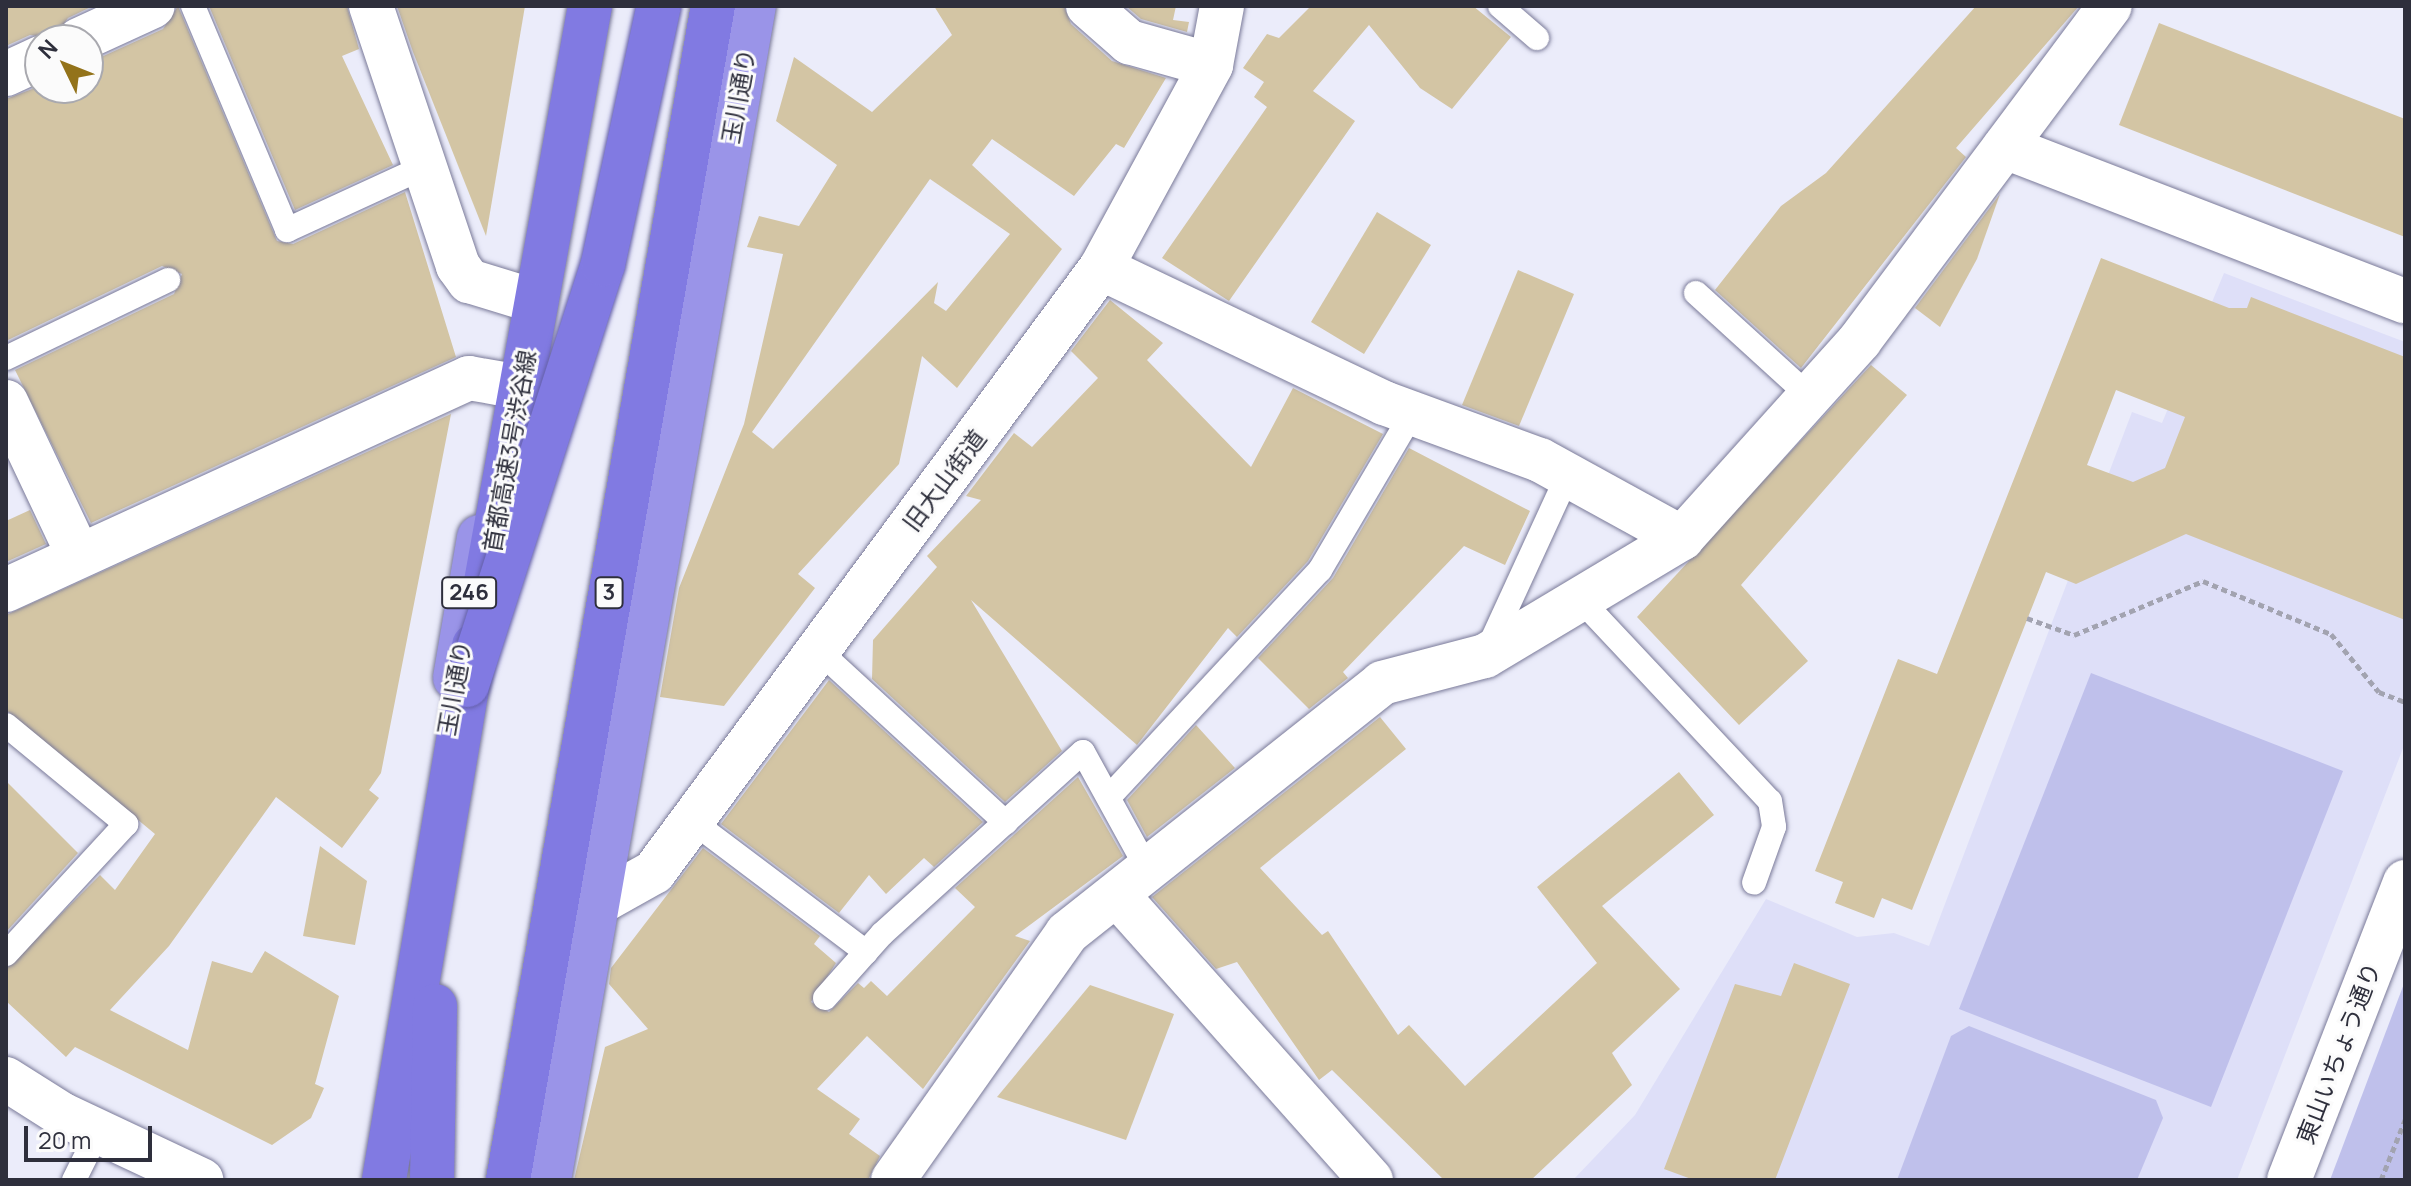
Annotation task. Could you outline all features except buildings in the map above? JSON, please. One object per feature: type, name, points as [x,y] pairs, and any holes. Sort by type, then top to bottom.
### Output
[{"type":"highway","name":"玉川通り","points":[[364,1180],[571,6]]},
{"type":"highway","name":"首都高速3号渋谷線","points":[[384,1180],[467,685],[590,6]]},
{"type":"highway","points":[[467,685],[603,264],[659,6]]},
{"type":"highway","name":"3","points":[[508,1180],[713,6]]},
{"type":"highway","name":"玉川通り","points":[[549,1180],[754,6]]},
{"type":"highway","points":[[432,1180],[434,884]]},
{"type":"street","points":[[104,29],[153,6]]},
{"type":"street","points":[[371,6],[428,165],[458,266],[469,281],[521,297]]},
{"type":"street","points":[[1088,6],[1129,42],[1211,65]]},
{"type":"street","name":"旧大山街道","points":[[595,905],[654,872],[1101,268],[1211,65],[1222,6]]},
{"type":"street","points":[[893,1180],[1067,933],[1382,683],[1485,656],[1682,538],[1809,396],[2005,147],[2110,6]]},
{"type":"street","points":[[2005,147],[2405,301]]},
{"type":"street","points":[[1101,268],[1412,414],[1568,475],[1682,538]]},
{"type":"street","points":[[6,590],[78,554],[469,378],[504,384]]},
{"type":"street","points":[[6,402],[78,554]]},
{"type":"street","points":[[1132,882],[1371,1180]]},
{"type":"street","name":"東山いちょう通り","points":[[2289,1180],[2405,882]]},
{"type":"street","points":[[6,1079],[98,1132],[201,1180]]},
{"type":"lane","points":[[193,6],[287,230],[428,165]]},
{"type":"lane","points":[[1500,6],[1537,38]]},
{"type":"lane","points":[[6,358],[168,280]]},
{"type":"lane","points":[[1696,293],[1809,396]]},
{"type":"lane","points":[[1109,797],[1320,570],[1412,414]]},
{"type":"lane","points":[[1485,656],[1568,475]]},
{"type":"lane","points":[[1580,599],[1770,801],[1774,827],[1754,883]]},
{"type":"lane","points":[[818,650],[1006,823]]},
{"type":"lane","points":[[6,725],[126,824],[6,954]]},
{"type":"lane","points":[[825,998],[866,952],[1083,752],[1109,797],[1132,882]]},
{"type":"lane","points":[[692,821],[866,952]]},
{"type":"lane","points":[[74,1180],[98,1132]]},
{"type":"path","points":[[2027,618],[2074,635],[2203,581],[2331,634],[2379,692],[2405,702]]},
{"type":"path","points":[[2381,1180],[2405,1120]]},
{"type":"shaded area","points":[[2224,273],[2405,342],[2405,743],[2237,1180],[1573,1180],[1635,1115],[1766,899],[1857,937],[1894,933],[1929,946],[2132,412],[2162,423]]},
{"type":"shaded area","points":[[2091,673],[2343,771],[2211,1107],[1959,1009]]},
{"type":"shaded area","points":[[2405,981],[2405,1180],[2330,1180]]},
{"type":"shaded area","points":[[1969,1026],[2156,1100],[2163,1118],[2137,1180],[1897,1180],[1951,1036]]}]
